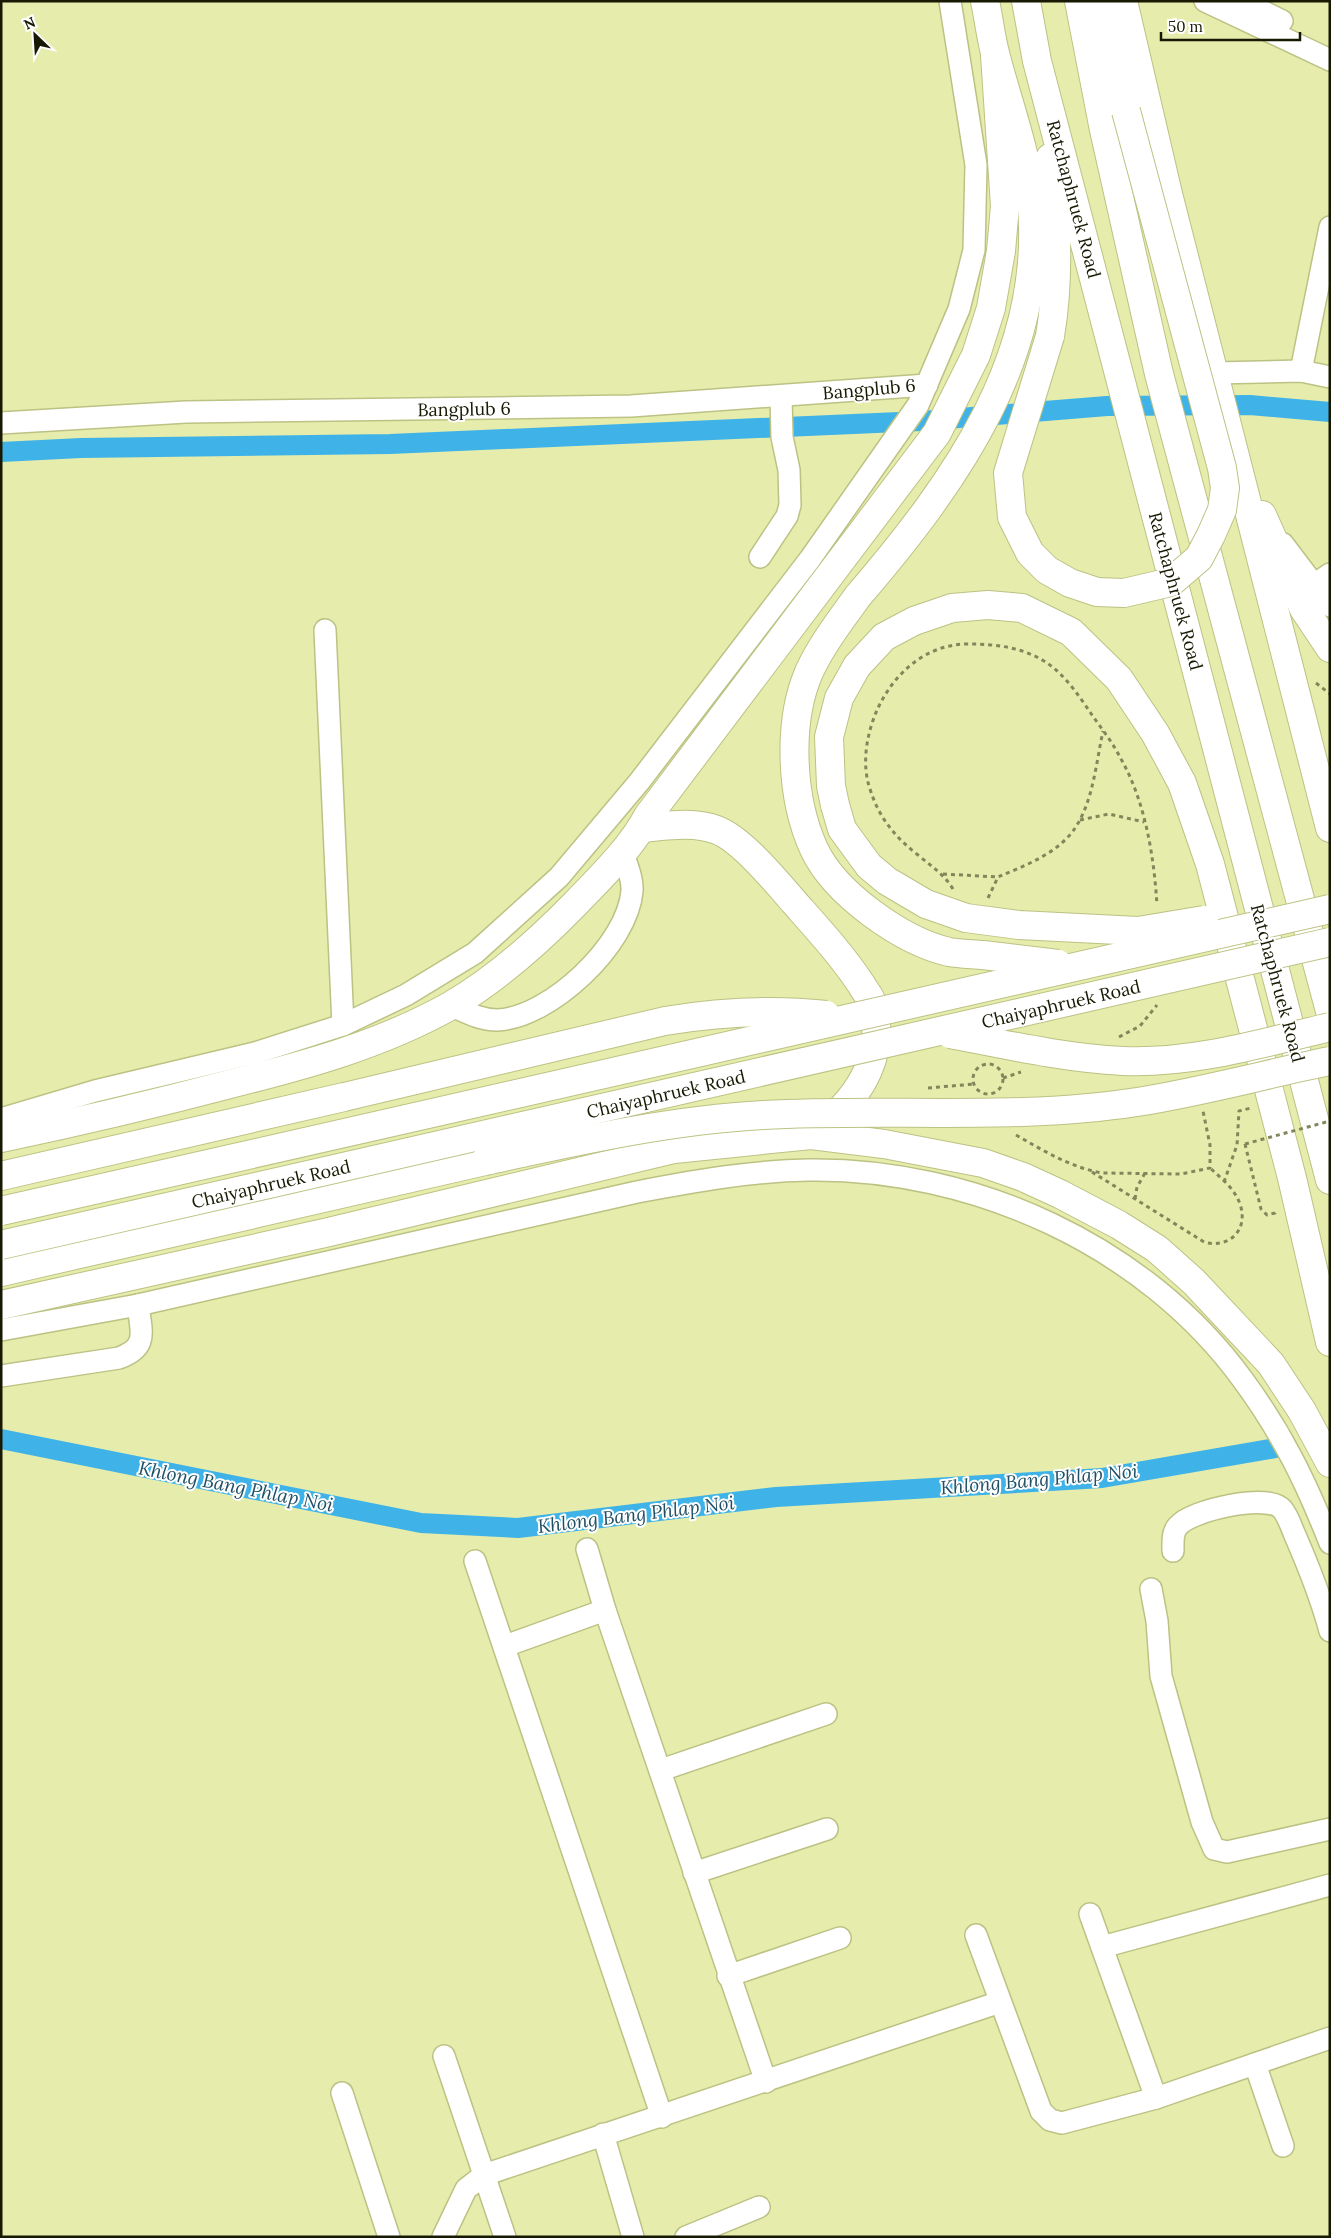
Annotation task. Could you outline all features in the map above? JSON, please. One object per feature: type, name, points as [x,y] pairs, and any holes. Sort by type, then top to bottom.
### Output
[{"type":"main road","points":[[985,1],[995,55],[1018,133],[1031,196],[1033,238],[1028,291],[1019,334],[1005,379],[986,421],[967,453],[829,636],[809,674],[796,722],[793,761],[800,807],[814,850],[832,877],[856,900],[914,939],[949,952],[1062,964],[1234,955],[1330,935]]},
{"type":"main road","name":"Ratchaphruek Road","points":[[1026,1],[1037,61],[1330,1180]]},
{"type":"main road","points":[[1078,1],[1104,130],[1160,374],[1330,1011]]},
{"type":"main road","points":[[1037,61],[1053,186],[1056,283],[1050,336],[1008,473],[1012,517],[1030,553],[1047,570],[1070,584],[1097,592],[1124,593],[1171,582],[1199,558],[1222,510],[1224,488],[1219,460],[1126,111],[1102,1]]},
{"type":"main road","points":[[1124,1],[1166,184],[1330,828]]},
{"type":"main road","points":[[1,1138],[124,1112],[325,1060],[402,1030],[450,1006],[498,974],[542,938],[590,889],[642,828],[648,816],[937,433],[976,355],[991,308],[1001,251],[1005,189],[995,55]]},
{"type":"main road","points":[[1240,477],[1266,522],[1304,609],[1330,648]]},
{"type":"main road","points":[[1330,896],[1267,910],[1138,931],[1019,925],[966,918],[926,904],[887,880],[869,866],[842,829],[834,805],[831,786],[829,737],[839,698],[857,666],[884,637],[914,621],[952,608],[988,605],[1022,608],[1071,632],[1118,679],[1155,733],[1182,783],[1210,864],[1292,1178],[1330,1342]]},
{"type":"main road","points":[[642,828],[702,826],[718,830],[730,838],[767,871],[843,958],[872,1002],[878,1034],[873,1059],[866,1077],[833,1118],[811,1135]]},
{"type":"main road","name":"Chaiyaphruek Road","points":[[1,1211],[1330,909]]},
{"type":"main road","name":"Chaiyaphruek Road","points":[[1,1245],[1330,942]]},
{"type":"main road","points":[[1,1176],[665,1021],[717,1013],[764,1011],[892,1023],[1072,1057],[1124,1061],[1201,1056],[1330,1027]]},
{"type":"main road","points":[[1,1272],[592,1138],[677,1125],[763,1115],[1003,1111],[1071,1108],[1137,1102],[1330,1061]]},
{"type":"main road","points":[[1,1305],[329,1232],[674,1149],[811,1135],[884,1144],[982,1163],[1024,1177],[1119,1225],[1157,1249],[1194,1282],[1271,1364],[1302,1411],[1330,1462]]},
{"type":"street","points":[[1,1119],[95,1091],[255,1052],[343,1025],[406,995],[475,954],[558,878],[638,782],[810,559],[918,405],[927,385],[958,308],[974,250],[976,165],[950,1]]},
{"type":"street","points":[[1205,1],[1330,60]]},
{"type":"street","points":[[1242,1],[1330,43]]},
{"type":"street","points":[[1301,371],[1330,227]]},
{"type":"street","points":[[1217,384],[1301,371],[1330,376]]},
{"type":"street","name":"Bangplub 6","points":[[1,423],[186,412],[621,406],[781,401],[927,385]]},
{"type":"street","points":[[760,557],[787,516],[790,505],[789,470],[782,437],[781,401]]},
{"type":"street","points":[[1266,522],[1322,580],[1330,606]]},
{"type":"street","points":[[325,630],[343,1025]]},
{"type":"street","points":[[450,1006],[480,1018],[498,1020],[526,1014],[573,984],[614,940],[628,912],[632,890],[631,877],[622,851]]},
{"type":"street","points":[[1,1330],[138,1305],[638,1192],[702,1180],[809,1170],[885,1175],[934,1183],[994,1200],[1042,1220],[1108,1254],[1166,1298],[1201,1331],[1258,1401],[1295,1460],[1330,1543]]},
{"type":"street","points":[[1,1376],[119,1358],[129,1354],[139,1348],[142,1340],[138,1305]]},
{"type":"street","points":[[1172,1551],[1174,1530],[1185,1519],[1196,1514],[1216,1507],[1240,1504],[1271,1504],[1278,1506],[1286,1516],[1302,1551],[1323,1604],[1330,1631]]},
{"type":"street","points":[[587,1549],[605,1610],[661,1770],[728,1976],[766,2082]]},
{"type":"street","points":[[475,1561],[662,2117]]},
{"type":"street","points":[[1151,1589],[1157,1621],[1161,1676],[1202,1822],[1214,1849],[1227,1852],[1330,1829]]},
{"type":"street","points":[[505,1646],[605,1610]]},
{"type":"street","points":[[661,1770],[826,1714]]},
{"type":"street","points":[[694,1873],[827,1829]]},
{"type":"street","points":[[1102,1947],[1330,1885]]},
{"type":"street","points":[[1090,1914],[1156,2098]]},
{"type":"street","points":[[976,1935],[1042,2111],[1050,2120],[1062,2122],[1156,2098],[1330,2038]]},
{"type":"street","points":[[728,1976],[840,1938]]},
{"type":"street","points":[[444,2237],[466,2188],[484,2175],[603,2134],[662,2117],[1000,2002]]},
{"type":"street","points":[[444,2056],[504,2237]]},
{"type":"street","points":[[1255,2064],[1283,2146]]},
{"type":"street","points":[[342,2093],[389,2237]]},
{"type":"street","points":[[603,2134],[633,2237]]},
{"type":"street","points":[[686,2237],[760,2207]]},
{"type":"path","points":[[958,897],[942,874],[896,837],[884,821],[869,787],[867,742],[872,721],[886,693],[898,676],[915,660],[955,644],[991,644],[1032,654],[1054,668],[1086,706],[1121,759],[1133,785],[1144,822],[1157,909]]},
{"type":"path","points":[[942,874],[998,877],[1038,859],[1073,831],[1087,801],[1103,731]]},
{"type":"path","points":[[1079,820],[1109,814],[1144,822]]},
{"type":"path","points":[[986,903],[998,877]]},
{"type":"path","points":[[1110,1040],[1140,1026],[1151,1015],[1160,998]]},
{"type":"path","points":[[991,1057],[991,1064]]},
{"type":"path","points":[[991,1064],[999,1069],[1003,1078],[1000,1087],[992,1093],[983,1093],[976,1088],[973,1079],[976,1071],[982,1065],[991,1064]]},
{"type":"path","points":[[1003,1078],[1026,1070]]},
{"type":"path","points":[[1224,1182],[1237,1145],[1239,1111],[1250,1107],[1254,1113]]},
{"type":"path","points":[[1278,1204],[1275,1213],[1267,1215],[1261,1208],[1245,1144],[1330,1121]]},
{"type":"path","points":[[1263,1138],[1265,1148]]},
{"type":"path","points":[[1090,1171],[1204,1242],[1214,1245],[1225,1243],[1234,1238],[1241,1227],[1242,1215],[1236,1196],[1210,1168]]},
{"type":"path","points":[[1135,1199],[1137,1187],[1145,1173]]},
{"type":"waterway","points":[[1,452],[81,448],[390,444],[922,421],[1107,406],[1250,405],[1330,412]]},
{"type":"waterway","name":"Khlong Bang Phlap Noi","points":[[1,1439],[421,1523],[518,1528],[776,1497],[1102,1478],[1276,1448]]}]
